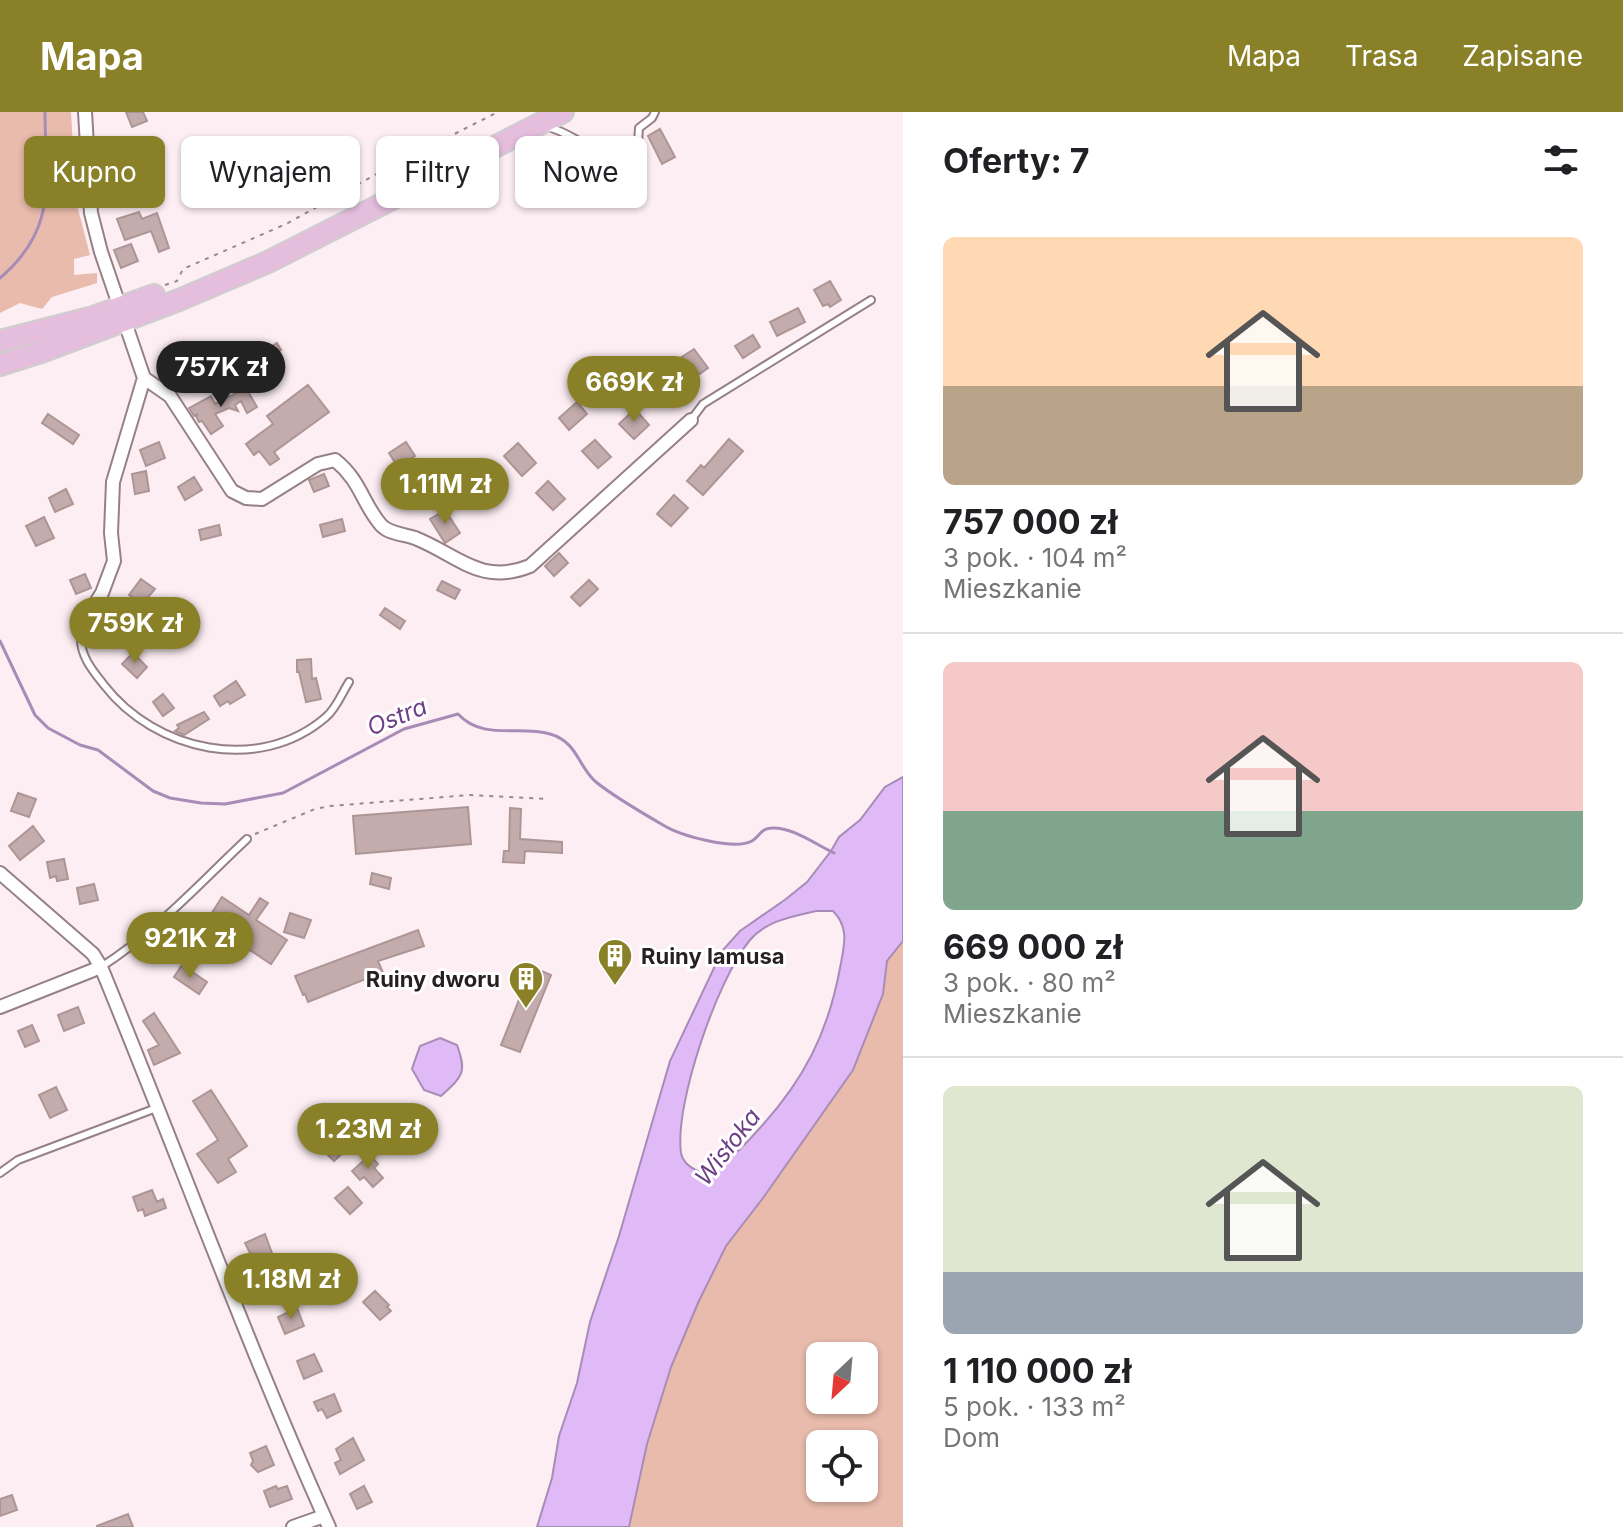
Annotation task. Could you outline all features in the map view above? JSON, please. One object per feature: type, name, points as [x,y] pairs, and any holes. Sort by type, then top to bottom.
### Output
[{"type":"main road","points":[[0,365],[122,314],[268,262],[537,118],[563,112]]},
{"type":"main road","points":[[0,341],[122,314]]},
{"type":"street","points":[[85,112],[91,213],[144,378],[113,482],[111,533],[114,561],[102,593],[92,609]]},
{"type":"street","points":[[144,378],[170,396],[232,491],[246,498],[262,499],[318,464],[335,460],[350,471],[382,526],[416,538],[463,564],[489,573],[512,573],[530,566],[691,420]]},
{"type":"street","points":[[3,879],[93,954],[101,967],[159,1107],[226,1286],[326,1521],[293,1527]]},
{"type":"street","points":[[0,1007],[101,967]]},
{"type":"lane","points":[[537,118],[597,154],[603,162],[638,143],[639,128],[655,112]]},
{"type":"lane","points":[[691,420],[703,404],[871,300]]},
{"type":"lane","points":[[92,609],[80,635],[83,655],[95,673],[115,699],[164,734],[191,746],[231,750],[274,747],[327,716],[349,682]]},
{"type":"lane","points":[[101,967],[133,945],[247,839]]},
{"type":"lane","points":[[0,1173],[18,1160],[159,1107]]},
{"type":"path","points":[[162,286],[177,281],[183,269],[286,224],[498,112]]},
{"type":"path","points":[[247,839],[315,809],[330,806],[470,795],[549,799]]},
{"type":"shaded area","points":[[0,112],[71,112],[72,136],[24,136],[24,208],[78,208],[90,255],[74,259],[74,275],[97,273],[97,283],[52,297],[42,309],[20,303],[0,313]]},
{"type":"shaded area","points":[[903,777],[903,941],[887,961],[883,994],[853,1070],[726,1246],[698,1303],[671,1367],[647,1444],[629,1527],[537,1527],[552,1478],[559,1436],[577,1383],[590,1322],[619,1236],[670,1061],[722,951],[740,931],[807,882],[839,837],[860,820],[885,787]],"holes":[[[816,911],[833,911],[844,931],[843,952],[829,1014],[812,1054],[775,1111],[740,1149],[711,1169],[702,1173],[695,1170],[686,1163],[681,1153],[684,1104],[701,1042],[725,982],[750,940],[764,928]]]},
{"type":"shaded area","points":[[903,941],[903,1527],[629,1527],[647,1444],[671,1367],[698,1303],[726,1246],[853,1070],[883,994],[887,961]]},
{"type":"shaded area","points":[[440,1038],[457,1045],[462,1062],[461,1074],[441,1096],[424,1090],[412,1069],[420,1046]]},
{"type":"building","points":[[126,112],[143,112],[147,121],[132,127]]},
{"type":"building","points":[[660,129],[675,157],[662,164],[648,136]]},
{"type":"building","points":[[139,212],[142,219],[157,213],[169,248],[159,252],[151,231],[125,240],[117,219]]},
{"type":"building","points":[[131,244],[138,261],[121,268],[114,250]]},
{"type":"building","points":[[830,281],[841,300],[830,307],[828,304],[823,306],[814,290]]},
{"type":"building","points":[[798,308],[805,322],[777,336],[770,322]]},
{"type":"building","points":[[753,335],[760,347],[743,358],[735,346]]},
{"type":"building","points":[[277,343],[281,350],[257,366],[252,359]]},
{"type":"building","points":[[232,344],[241,360],[226,369],[217,353]]},
{"type":"building","points":[[694,349],[708,368],[691,380],[677,360]]},
{"type":"building","points":[[308,385],[329,412],[274,452],[279,459],[270,465],[259,451],[254,455],[246,444],[273,424],[267,416]]},
{"type":"building","points":[[246,388],[257,407],[247,413],[241,401],[235,405],[238,411],[229,408],[215,414],[223,426],[211,434],[202,421],[199,422],[198,414],[194,416],[189,408],[211,396],[215,404]]},
{"type":"building","points":[[577,402],[587,414],[569,430],[559,418]]},
{"type":"building","points":[[635,409],[649,425],[634,439],[619,424]]},
{"type":"building","points":[[48,414],[79,435],[73,444],[42,423]]},
{"type":"building","points":[[729,439],[743,451],[703,495],[687,481],[701,465],[704,468]]},
{"type":"building","points":[[595,440],[611,457],[598,468],[582,451]]},
{"type":"building","points":[[159,442],[165,458],[146,466],[140,450]]},
{"type":"building","points":[[406,442],[415,456],[398,467],[389,453]]},
{"type":"building","points":[[518,443],[536,463],[522,476],[504,456]]},
{"type":"building","points":[[146,471],[149,491],[135,494],[132,474]]},
{"type":"building","points":[[324,474],[329,486],[314,492],[309,480]]},
{"type":"building","points":[[194,477],[202,490],[185,500],[178,487]]},
{"type":"building","points":[[548,481],[565,499],[553,510],[536,493]]},
{"type":"building","points":[[66,489],[73,504],[55,512],[49,498]]},
{"type":"building","points":[[674,495],[688,508],[671,526],[657,514]]},
{"type":"building","points":[[445,510],[460,533],[445,543],[430,519]]},
{"type":"building","points":[[44,517],[54,538],[36,546],[26,526]]},
{"type":"building","points":[[342,519],[345,531],[323,537],[320,525]]},
{"type":"building","points":[[219,525],[221,535],[201,540],[199,530]]},
{"type":"building","points":[[559,553],[568,563],[554,576],[545,566]]},
{"type":"building","points":[[85,574],[91,588],[76,594],[70,580]]},
{"type":"building","points":[[141,579],[155,589],[129,620],[119,610],[132,597],[129,595]]},
{"type":"building","points":[[589,580],[598,589],[580,606],[571,597]]},
{"type":"building","points":[[442,581],[460,590],[455,599],[437,590]]},
{"type":"building","points":[[168,608],[182,618],[173,629],[160,619]]},
{"type":"building","points":[[385,608],[405,621],[400,629],[380,615]]},
{"type":"building","points":[[133,653],[147,667],[137,678],[122,664]]},
{"type":"building","points":[[311,659],[312,679],[316,678],[321,699],[306,702],[297,672],[297,660]]},
{"type":"building","points":[[236,681],[245,695],[220,706],[214,696]]},
{"type":"building","points":[[163,694],[174,708],[163,716],[153,702]]},
{"type":"building","points":[[204,712],[209,719],[184,735],[175,731],[179,728],[177,725]]},
{"type":"building","points":[[18,793],[36,799],[29,817],[11,811]]},
{"type":"building","points":[[468,807],[471,844],[356,854],[353,816]]},
{"type":"building","points":[[510,808],[521,809],[520,839],[562,842],[562,853],[525,851],[524,863],[503,862],[504,851],[509,851]]},
{"type":"building","points":[[33,826],[44,841],[20,860],[9,846]]},
{"type":"building","points":[[64,859],[68,879],[57,881],[56,876],[50,878],[47,862]]},
{"type":"building","points":[[372,873],[391,878],[389,889],[370,884]]},
{"type":"building","points":[[94,884],[98,900],[80,904],[77,888]]},
{"type":"building","points":[[222,897],[249,915],[260,898],[268,903],[256,920],[287,940],[271,964],[218,929],[214,935],[203,927]]},
{"type":"building","points":[[290,913],[311,920],[304,938],[284,932]]},
{"type":"building","points":[[418,930],[424,946],[378,961],[384,975],[369,981],[368,978],[308,1002],[303,995],[295,976]]},
{"type":"building","points":[[182,965],[207,982],[199,994],[174,977]]},
{"type":"building","name":"Ruiny dworu","points":[[532,967],[551,975],[520,1052],[501,1045]]},
{"type":"building","points":[[78,1007],[84,1023],[64,1031],[58,1015]]},
{"type":"building","points":[[154,1013],[180,1053],[154,1065],[148,1050],[159,1045],[143,1021]]},
{"type":"building","points":[[32,1025],[39,1041],[25,1047],[18,1031]]},
{"type":"building","points":[[56,1087],[67,1110],[50,1118],[39,1095]]},
{"type":"building","points":[[211,1090],[247,1146],[228,1159],[236,1172],[218,1183],[197,1154],[218,1140],[193,1101]]},
{"type":"building","points":[[334,1135],[347,1149],[334,1161],[321,1148]]},
{"type":"building","points":[[370,1155],[378,1164],[374,1168],[383,1178],[373,1187],[364,1177],[360,1180],[352,1171]]},
{"type":"building","points":[[348,1187],[362,1203],[350,1214],[335,1198]]},
{"type":"building","points":[[152,1190],[157,1202],[163,1199],[166,1208],[145,1216],[143,1209],[138,1211],[133,1197]]},
{"type":"building","points":[[265,1234],[273,1256],[258,1262],[245,1243]]},
{"type":"building","points":[[375,1291],[391,1311],[380,1320],[363,1302]]},
{"type":"building","points":[[297,1308],[304,1326],[285,1334],[278,1317]]},
{"type":"building","points":[[314,1354],[322,1371],[304,1379],[297,1361]]},
{"type":"building","points":[[334,1394],[341,1411],[327,1418],[322,1409],[318,1411],[314,1402]]},
{"type":"building","points":[[353,1438],[364,1460],[340,1474],[335,1463],[341,1460],[336,1449]]},
{"type":"building","points":[[266,1446],[274,1465],[258,1472],[251,1465],[250,1453]]},
{"type":"building","points":[[276,1486],[278,1489],[287,1486],[292,1499],[270,1507],[264,1491]]},
{"type":"building","points":[[364,1486],[372,1502],[357,1509],[350,1494]]},
{"type":"building","points":[[12,1495],[17,1510],[0,1516],[0,1499]]},
{"type":"building","points":[[128,1514],[133,1527],[97,1527],[97,1526]]},
{"type":"waterway","name":"Ostra","points":[[0,278],[32,241],[40,222],[46,182],[45,112]]},
{"type":"waterway","name":"Ostra","points":[[0,641],[35,715],[48,728],[80,745],[98,750],[153,791],[170,798],[225,804],[283,793],[404,729],[458,714],[468,722],[490,730],[538,732],[559,738],[572,749],[596,782],[681,833],[707,840],[744,844],[768,828],[780,828],[834,853]]},
{"type":"place","name":"Ruiny lamusa","points":[[615,987]]},
{"type":"place","name":"Ruiny dworu","points":[[526,1010]]},
{"type":"water label","name":"Wisłoka","points":[[728,1147]]}]
